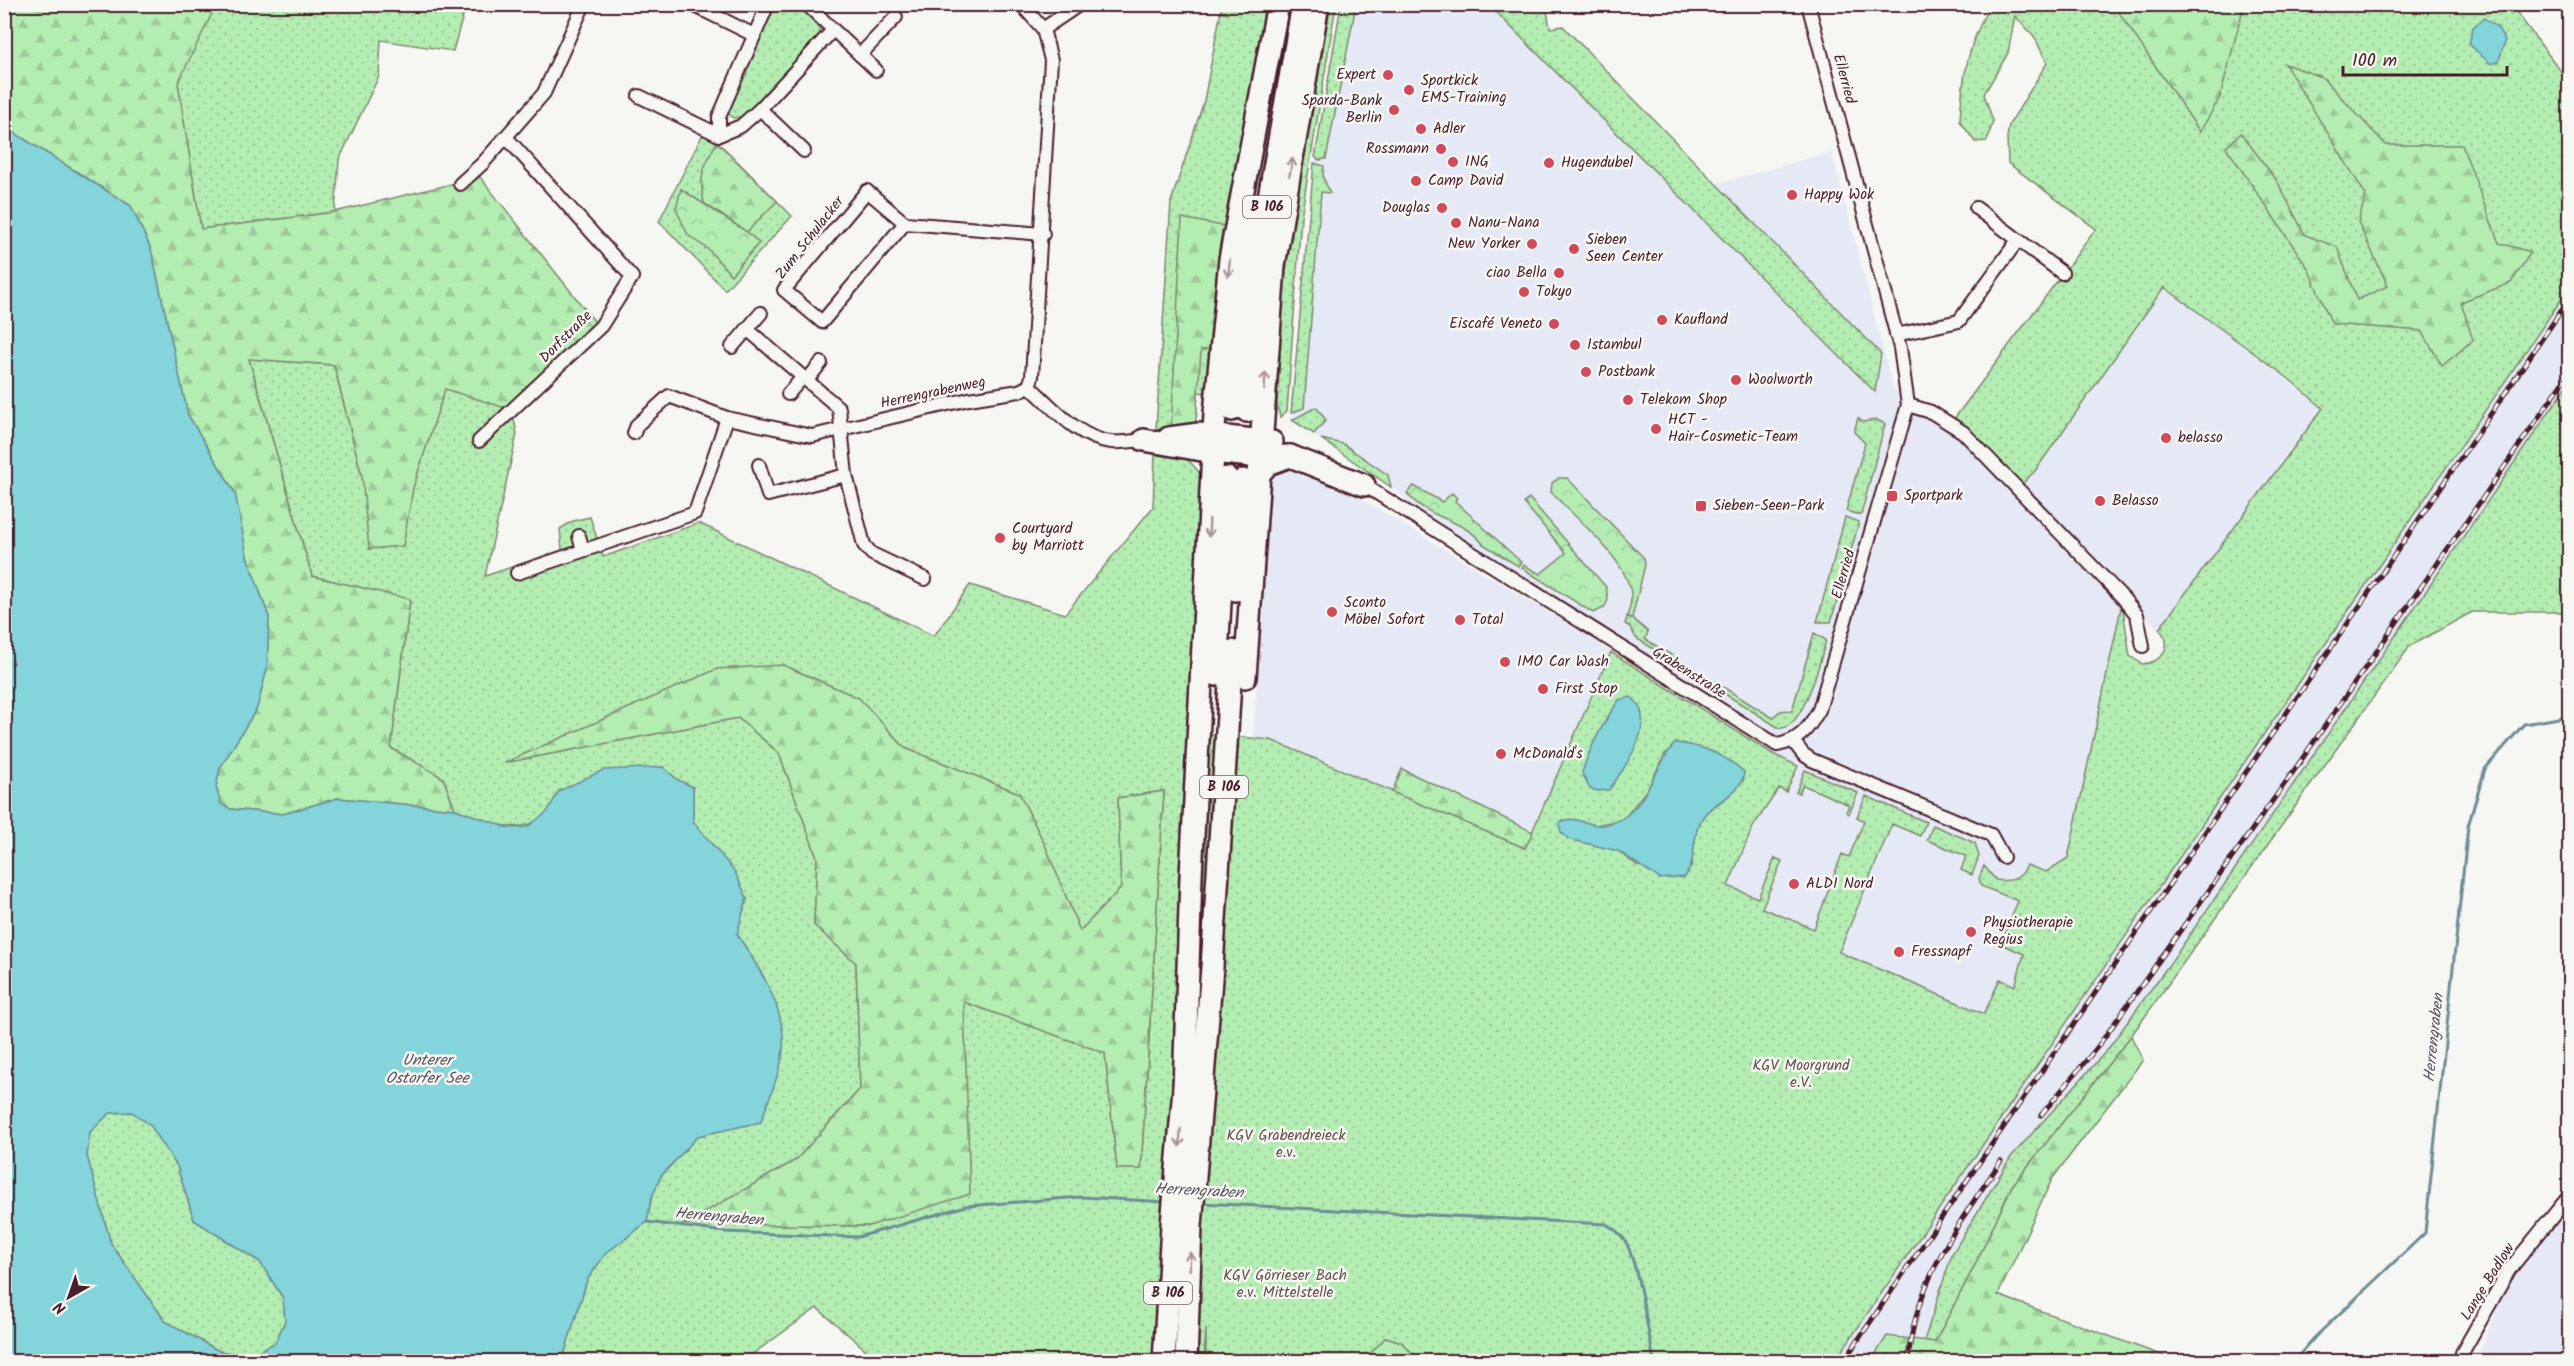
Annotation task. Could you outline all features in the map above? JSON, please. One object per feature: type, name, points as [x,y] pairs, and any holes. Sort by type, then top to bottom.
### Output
[{"type":"highway","points":[[1193,1093],[1214,1034],[1237,803],[1230,259],[1278,4]]},
{"type":"highway","name":"B 106","points":[[1186,1362],[1182,1226],[1193,1093],[1233,445],[1238,325],[1250,219],[1288,4]]},
{"type":"highway","name":"B 106","points":[[1233,445],[1252,330],[1265,220],[1303,4]]},
{"type":"highway","points":[[1233,445],[1274,266],[1318,4]]},
{"type":"highway","points":[[1144,440],[1290,451],[1364,485]]},
{"type":"highway","points":[[1233,445],[1268,464],[1290,451]]},
{"type":"highway","name":"B 106","points":[[1164,1362],[1170,1263],[1182,1226]]},
{"type":"highway","points":[[1151,1362],[1161,1341],[1170,1263]]},
{"type":"street","points":[[460,184],[483,164],[544,93],[584,4]]},
{"type":"street","points":[[691,4],[754,35]]},
{"type":"street","points":[[719,135],[718,117],[768,4]]},
{"type":"street","points":[[806,4],[876,70]]},
{"type":"street","points":[[1021,4],[1043,29],[1051,60],[1043,234],[1032,377],[1029,386],[1078,429],[1093,438],[1111,442],[1144,440]]},
{"type":"street","points":[[1043,29],[1080,4]]},
{"type":"street","name":"Ellerried","points":[[1793,741],[1807,731],[1819,710],[1908,405],[1896,335],[1808,4]]},
{"type":"street","points":[[860,55],[896,16]]},
{"type":"street","points":[[639,96],[719,135],[741,126],[760,109],[833,30]]},
{"type":"street","points":[[760,109],[804,151]]},
{"type":"street","name":"Dorfstraße","points":[[479,441],[602,326],[632,277],[506,137]]},
{"type":"street","name":"Zum Schulacker","points":[[867,191],[906,223],[822,321],[784,290],[867,191]]},
{"type":"street","points":[[1976,208],[2062,273]]},
{"type":"street","points":[[906,223],[1043,234]]},
{"type":"street","points":[[1896,335],[1959,321],[2018,240]]},
{"type":"street","points":[[732,347],[761,313]]},
{"type":"street","points":[[747,329],[839,408],[846,475],[864,545],[872,554],[925,579]]},
{"type":"street","points":[[789,394],[821,363]]},
{"type":"street","name":"Herrengrabenweg","points":[[634,433],[637,424],[669,396],[727,418],[812,436],[969,399],[1019,391],[1029,386]]},
{"type":"street","points":[[1908,405],[1931,412],[1963,432],[2123,598],[2137,615],[2143,646]]},
{"type":"street","points":[[517,573],[695,513],[727,418]]},
{"type":"street","points":[[759,465],[768,495],[846,475]]},
{"type":"street","name":"Grabenstraße","points":[[1364,485],[1777,745],[1793,741]]},
{"type":"street","points":[[579,536],[583,550]]},
{"type":"street","points":[[1793,741],[1803,754],[1812,760],[1990,835],[2004,857]]},
{"type":"street","name":"Lange Badlow","points":[[2460,1362],[2462,1353],[2509,1270],[2570,1195]]},
{"type":"shaded area","points":[[1341,4],[1489,5],[1679,194],[1832,152],[1893,388],[1908,405],[1941,417],[2018,488],[2035,471],[2164,286],[2323,408],[2159,629],[2124,598],[2068,858],[2046,873],[1996,1054],[1693,919],[1779,739],[1412,506],[1395,489],[1292,420],[1314,163]]},
{"type":"shaded area","points":[[2569,288],[2569,383],[2178,952],[2108,1049],[2011,1157],[1952,1254],[1924,1341],[1887,1336],[1871,1361],[1835,1362]]},
{"type":"shaded area","points":[[1289,467],[1335,483],[1592,638],[1611,652],[1533,832],[1402,769],[1392,792],[1271,740],[1253,740],[1269,490],[1274,476]]},
{"type":"shaded area","points":[[2569,1204],[2569,1361],[2476,1362],[2506,1285]]},
{"type":"green space","points":[[4,5],[216,5],[178,83],[201,229],[335,212],[480,177],[599,327],[512,410],[445,389],[413,488],[403,546],[369,549],[362,476],[334,365],[249,359],[312,576],[410,599],[391,748],[443,778],[455,809],[338,798],[283,814],[230,809],[221,804],[216,787],[220,768],[257,708],[267,669],[269,617],[247,556],[235,493],[188,415],[151,249],[131,206],[5,127]]},
{"type":"green space","points":[[110,5],[466,5],[453,51],[381,40],[379,76],[339,160],[335,212],[201,229],[178,83]]},
{"type":"green space","points":[[776,5],[801,5],[818,22],[819,37],[745,116],[733,118],[729,114],[728,105]]},
{"type":"green space","points":[[1222,5],[1269,5],[1227,227],[1222,231],[1219,250],[1223,255],[1208,393],[1198,392],[1196,421],[1171,430],[1156,429],[1171,202],[1204,101]]},
{"type":"green space","points":[[1322,5],[1336,5],[1301,217],[1287,411],[1280,417],[1277,404],[1279,369],[1274,368],[1271,340]]},
{"type":"green space","points":[[1341,5],[1356,5],[1326,159],[1319,160],[1315,157]]},
{"type":"green space","points":[[1489,5],[1546,5],[1550,28],[1563,26],[1881,354],[1875,392]]},
{"type":"green space","points":[[1984,5],[2521,5],[2517,13],[2569,82],[2569,288],[1835,1361],[1420,1361],[1401,1342],[1386,1337],[1363,1361],[1206,1361],[1206,1329],[1204,1361],[879,1361],[817,1308],[743,1361],[562,1361],[587,1280],[606,1253],[647,1222],[651,1199],[661,1176],[698,1136],[725,1129],[765,979],[737,934],[747,898],[693,821],[693,787],[678,780],[663,767],[559,791],[549,810],[537,821],[526,826],[514,827],[503,826],[455,809],[443,778],[391,748],[410,600],[312,576],[249,359],[334,365],[362,476],[413,487],[445,388],[512,410],[517,434],[485,576],[562,550],[560,529],[573,521],[590,517],[603,557],[699,523],[934,636],[970,585],[1065,614],[1153,507],[1155,454],[1187,459],[1203,476],[1191,732],[1271,740],[1525,848],[1611,652],[1773,754],[1798,766],[1786,792],[1779,788],[1753,827],[1728,886],[1758,898],[1775,858],[1782,861],[1762,908],[1814,929],[1842,854],[1849,857],[1864,821],[1857,817],[1866,796],[1926,822],[1920,836],[1892,824],[1839,952],[1984,1014],[2000,979],[2015,986],[2024,954],[2001,944],[2018,901],[1981,886],[1979,878],[1984,866],[1996,880],[2006,881],[2022,874],[2027,865],[2046,872],[2068,858],[2122,603],[2130,656],[2142,664],[2160,657],[2166,647],[2166,641],[2159,629],[2323,408],[2289,379],[2164,287],[2035,471],[2018,488],[1951,423],[2096,229],[2008,163],[2009,125],[2047,63],[2034,36],[2015,16],[2008,53],[1984,94],[1993,121],[1987,141],[1975,142],[1960,121],[1967,63],[1975,36],[1988,8]],"holes":[[[783,665],[859,698],[905,748],[1019,793],[1045,845],[1080,931],[1121,888],[1118,798],[1164,791],[1141,1169],[1117,1169],[1105,1053],[964,1002],[869,1226],[686,1223],[796,1160],[860,1089],[856,963],[814,925],[817,857],[779,753],[738,718],[508,762]],[[1682,743],[1716,753],[1744,779],[1731,794],[1707,812],[1697,827],[1691,868],[1638,866],[1618,851],[1568,838],[1585,823],[1596,825],[1624,819],[1648,788],[1665,754]]]},
{"type":"green space","points":[[2114,5],[2244,5],[2220,97],[2200,132]]},
{"type":"green space","points":[[2285,64],[2322,77],[2386,145],[2462,145],[2499,243],[2531,252],[2511,283],[2461,302],[2473,340],[2442,366],[2422,331],[2332,324],[2308,268],[2226,147],[2241,133],[2277,181],[2305,235],[2337,247],[2357,300],[2388,286],[2358,222],[2366,195]]},
{"type":"green space","points":[[704,132],[725,149],[792,216],[725,290],[659,221]]},
{"type":"green space","points":[[717,142],[777,201],[747,232],[704,203],[703,171]]},
{"type":"green space","points":[[1314,163],[1324,166],[1323,177],[1330,193],[1321,192],[1304,408],[1291,413]]},
{"type":"green space","points":[[681,189],[747,232],[759,243],[731,275],[709,250],[688,235],[676,209]]},
{"type":"green space","points":[[1182,218],[1227,227],[1222,231],[1219,250],[1223,255],[1213,349],[1201,350],[1196,421],[1188,429],[1171,430]]},
{"type":"green space","points":[[2569,383],[2569,612],[2472,612],[2410,646],[2131,1036],[2012,1186],[1935,1342],[1924,1341],[1952,1254],[2011,1157],[2108,1049],[2178,952]]},
{"type":"green space","points":[[1316,407],[1326,420],[1314,434],[1292,420]]},
{"type":"green space","points":[[1858,418],[1862,422],[1877,420],[1885,424],[1861,515],[1846,511],[1865,443],[1854,432]]},
{"type":"green space","points":[[1321,439],[1343,444],[1388,475],[1391,487]]},
{"type":"green space","points":[[1559,478],[1567,478],[1644,558],[1645,565],[1632,618],[1627,617],[1631,594],[1620,567],[1610,553],[1551,492],[1552,483]]},
{"type":"green space","points":[[1414,486],[1442,502],[1452,493],[1457,498],[1455,501],[1521,562],[1518,566],[1483,544],[1466,529],[1415,502],[1407,493]]},
{"type":"green space","points":[[1529,498],[1606,587],[1608,600],[1604,608],[1593,613],[1522,568],[1524,565],[1540,574],[1566,553],[1524,503]]},
{"type":"green space","points":[[1845,517],[1859,522],[1831,622],[1817,622]]},
{"type":"green space","points":[[1627,617],[1632,618],[1648,632],[1645,639],[1773,718],[1781,711],[1792,711],[1814,633],[1826,640],[1803,707],[1788,726],[1779,728],[1636,638],[1630,627],[1625,624]]},
{"type":"green space","points":[[783,665],[859,698],[905,748],[1019,793],[1045,845],[1080,931],[1121,888],[1118,798],[1164,791],[1141,1169],[1117,1169],[1105,1053],[964,1002],[970,1194],[869,1226],[684,1224],[796,1160],[860,1089],[856,963],[814,925],[817,857],[779,753],[738,718],[504,763],[717,669]]},
{"type":"green space","points":[[1402,769],[1533,832],[1525,848],[1392,792]]},
{"type":"green space","points":[[1805,770],[1858,793],[1849,814],[1846,812],[1849,805],[1803,785],[1799,793],[1796,792]]},
{"type":"green space","points":[[1933,825],[1975,843],[1979,856],[1972,875],[1961,870],[1966,856],[1927,840]]},
{"type":"green space","points":[[2131,1036],[2143,1060],[2052,1179],[1998,1295],[2177,1361],[1871,1361],[1887,1336],[1935,1342],[2012,1186]]},
{"type":"green space","points":[[132,1112],[151,1126],[177,1166],[194,1220],[260,1262],[283,1298],[285,1321],[275,1343],[248,1356],[219,1351],[165,1321],[111,1244],[87,1156],[90,1132],[110,1113]]},
{"type":"green space","points":[[1386,1337],[1401,1342],[1420,1361],[1363,1361]]},
{"type":"water","points":[[2484,18],[2497,27],[2505,40],[2499,61],[2491,64],[2469,44],[2473,27]]},
{"type":"water","name":"Unterer Ostorfer See","points":[[5,127],[131,206],[151,249],[188,415],[235,493],[247,556],[269,617],[267,669],[257,708],[220,768],[216,787],[221,804],[231,809],[283,814],[338,798],[455,809],[509,828],[527,827],[547,812],[559,791],[603,770],[663,767],[678,780],[693,787],[693,821],[735,872],[747,898],[737,934],[771,992],[781,1024],[783,1040],[778,1073],[761,1122],[698,1136],[661,1176],[651,1199],[647,1222],[606,1253],[587,1280],[562,1361],[5,1361]],"holes":[[[132,1112],[151,1126],[177,1166],[194,1220],[260,1262],[283,1298],[285,1321],[275,1343],[248,1356],[219,1351],[165,1321],[111,1244],[87,1156],[90,1132],[110,1113]]]},
{"type":"water","points":[[1631,697],[1639,707],[1642,718],[1642,729],[1634,751],[1609,790],[1590,789],[1582,773],[1593,744],[1619,700]]},
{"type":"water","points":[[1675,743],[1712,752],[1744,772],[1743,779],[1735,790],[1712,807],[1701,819],[1692,861],[1685,877],[1660,879],[1618,851],[1568,839],[1561,832],[1559,823],[1565,820],[1604,825],[1618,821],[1629,813],[1646,792]]},
{"type":"waterway","name":"Herrengraben","points":[[2293,1362],[2315,1337],[2425,1233],[2468,826],[2485,769],[2524,724],[2570,716]]},
{"type":"waterway","name":"Herrengraben","points":[[647,1222],[725,1232],[858,1237],[966,1206],[1081,1197],[1167,1202]]},
{"type":"waterway","name":"Herrengraben","points":[[1201,1203],[1606,1224],[1620,1234],[1629,1249],[1642,1298],[1654,1362]]},
{"type":"tunnel","points":[[1227,478],[1232,410]]},
{"type":"tunnel","points":[[1243,480],[1247,411]]},
{"type":"railway","points":[[1843,1362],[2570,298]]},
{"type":"railway","points":[[2041,1115],[2099,1045],[2293,772],[2570,372]]},
{"type":"railway","points":[[1908,1362],[1912,1333],[1929,1280],[1954,1231],[2001,1161]]},
{"type":"place","name":"Expert","points":[[1388,75]]},
{"type":"place","name":"Sportkick EMS-Training","points":[[1409,90]]},
{"type":"place","name":"Sparda-Bank Berlin","points":[[1394,110]]},
{"type":"place","name":"Adler","points":[[1421,129]]},
{"type":"place","name":"Rossmann","points":[[1441,149]]},
{"type":"place","name":"ING","points":[[1453,162]]},
{"type":"place","name":"Hugendubel","points":[[1549,163]]},
{"type":"place","name":"Camp David","points":[[1416,181]]},
{"type":"place","name":"Happy Wok","points":[[1792,195]]},
{"type":"place","name":"Douglas","points":[[1442,208]]},
{"type":"place","name":"Nanu-Nana","points":[[1456,223]]},
{"type":"place","name":"New Yorker","points":[[1532,244]]},
{"type":"place","name":"Sieben Seen Center","points":[[1574,249]]},
{"type":"place","name":"ciao Bella","points":[[1559,273]]},
{"type":"place","name":"Tokyo","points":[[1524,292]]},
{"type":"place","name":"Kaufland","points":[[1662,320]]},
{"type":"place","name":"Eiscafé Veneto","points":[[1554,324]]},
{"type":"place","name":"Istambul","points":[[1575,345]]},
{"type":"place","name":"Postbank","points":[[1586,372]]},
{"type":"place","name":"Woolworth","points":[[1736,380]]},
{"type":"place","name":"Telekom Shop","points":[[1628,400]]},
{"type":"place","name":"HCT - Hair-Cosmetic-Team","points":[[1656,429]]},
{"type":"place","name":"belasso","points":[[2166,438]]},
{"type":"place","name":"Sportpark","points":[[1892,496]]},
{"type":"place","name":"Belasso","points":[[2100,501]]},
{"type":"place","name":"Sieben-Seen-Park","points":[[1701,506]]},
{"type":"place","name":"Courtyard by Marriott","points":[[1000,538]]},
{"type":"place","name":"Sconto Möbel Sofort","points":[[1332,612]]},
{"type":"place","name":"Total","points":[[1460,620]]},
{"type":"place","name":"IMO Car Wash","points":[[1505,662]]},
{"type":"place","name":"First Stop","points":[[1543,689]]},
{"type":"place","name":"McDonald's","points":[[1501,754]]},
{"type":"place","name":"ALDI Nord","points":[[1794,884]]},
{"type":"place","name":"Physiotherapie Regius","points":[[1971,932]]},
{"type":"place","name":"Fressnapf","points":[[1899,952]]},
{"type":"park label","name":"KGV Moorgrund e.V.","points":[[1801,1074]]},
{"type":"park label","name":"KGV Grabendreieck e.v.","points":[[1286,1144]]},
{"type":"park label","name":"KGV Görrieser Bach e.v. Mittelstelle","points":[[1285,1284]]}]
